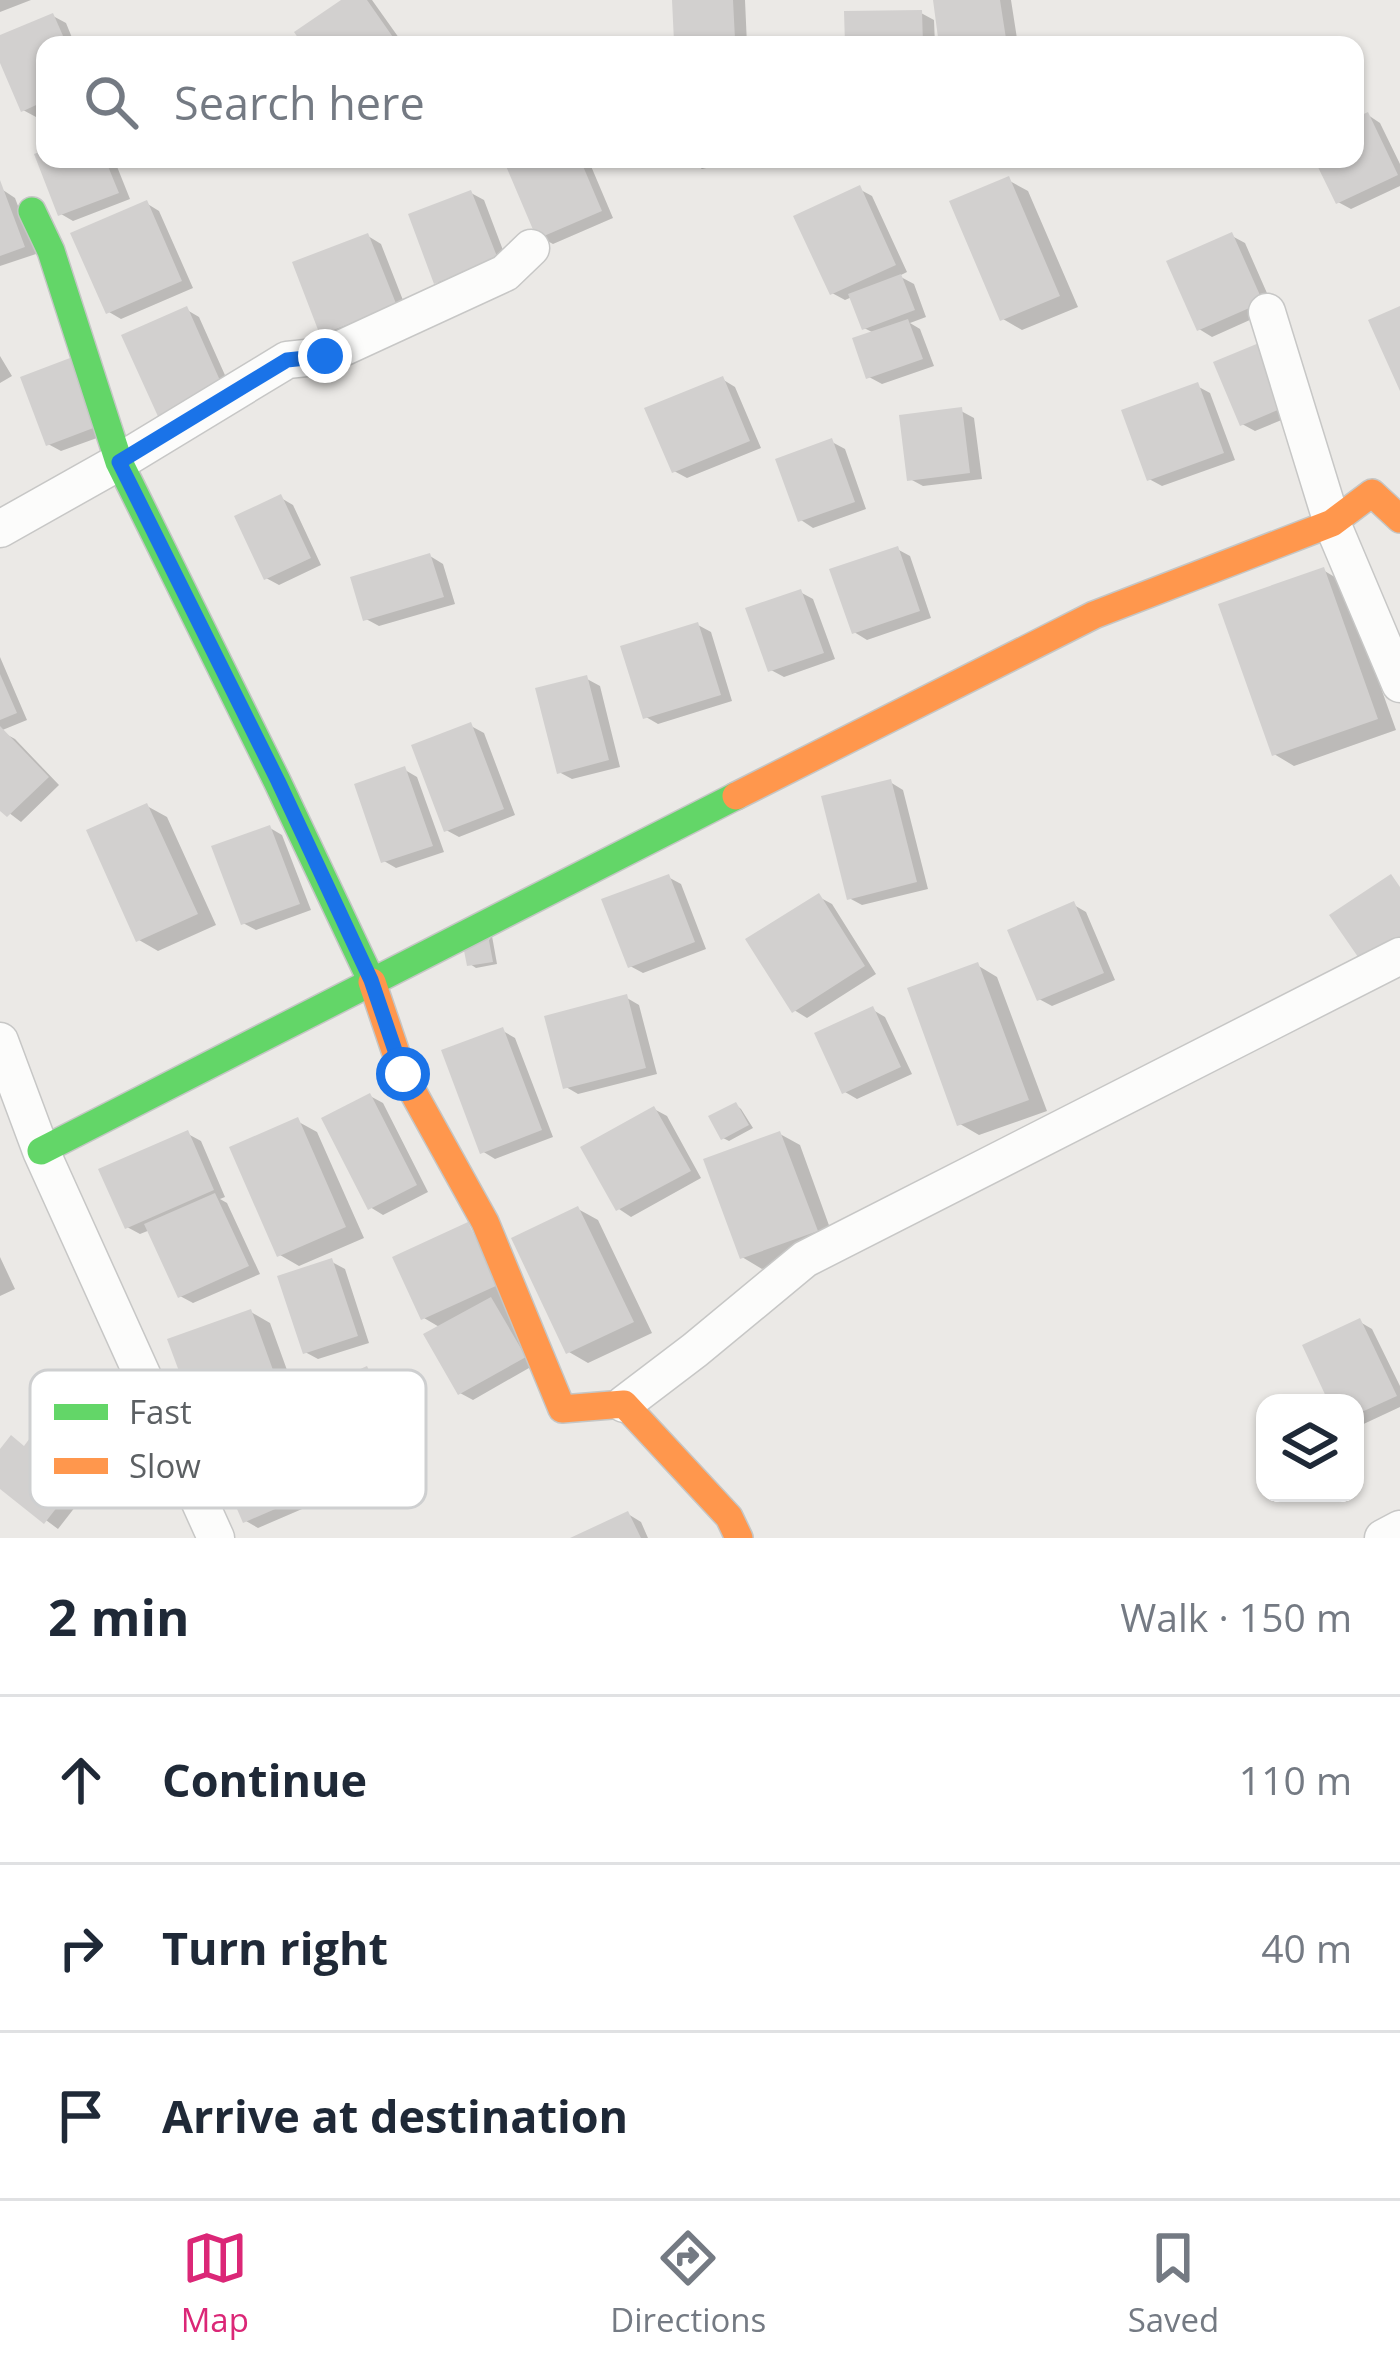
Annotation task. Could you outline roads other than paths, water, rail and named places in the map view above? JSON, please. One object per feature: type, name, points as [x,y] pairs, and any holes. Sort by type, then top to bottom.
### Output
[{"type":"street","points":[[32,211],[50,251],[119,462],[371,980],[403,1074],[485,1222],[562,1409],[624,1404],[806,1258],[1400,956]]},
{"type":"street","points":[[0,529],[287,360],[325,356],[505,273],[531,248]]},
{"type":"street","points":[[1267,311],[1332,523],[1400,684]]},
{"type":"street","points":[[41,1150],[1094,615],[1332,523],[1372,493],[1400,519]]},
{"type":"street","points":[[0,1041],[41,1150],[140,1370]]},
{"type":"street","points":[[624,1404],[729,1517],[739,1538]]},
{"type":"street","points":[[202,1508],[216,1538]]},
{"type":"street","points":[[1383,1538],[1400,1528]]}]
